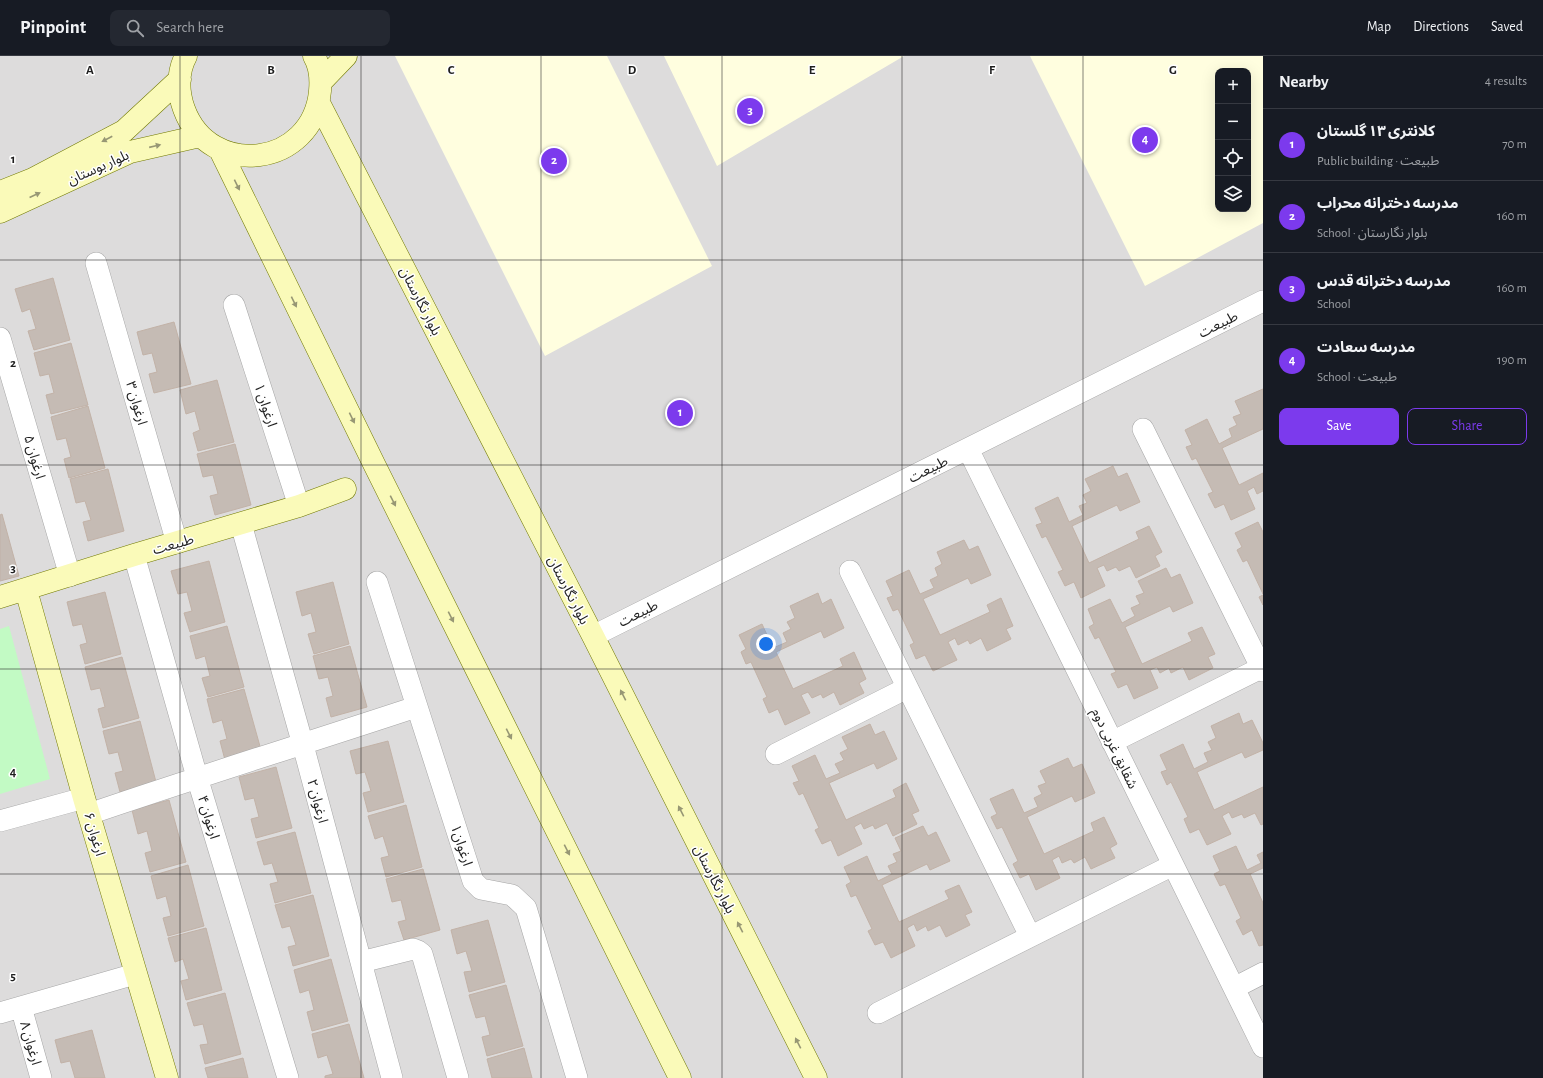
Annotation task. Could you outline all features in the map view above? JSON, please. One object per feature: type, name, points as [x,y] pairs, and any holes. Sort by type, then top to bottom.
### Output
[{"type":"main road","name":"بلوار نگارستان","points":[[314,56],[320,92],[816,1078]]},
{"type":"main road","points":[[183,62],[180,100],[188,119],[200,136],[220,150],[240,156],[261,156],[280,150],[298,138],[311,122],[320,92],[346,56]]},
{"type":"main road","name":"بلوار بوستان","points":[[0,192],[33,179],[124,131],[183,62]]},
{"type":"main road","name":"بلوار بوستان","points":[[0,212],[130,152],[200,136]]},
{"type":"main road","points":[[220,150],[375,466],[680,1078]]},
{"type":"main road","name":"طبیعت","points":[[0,597],[299,506],[345,489]]},
{"type":"main road","name":"ارغوان ۶","points":[[26,590],[86,806],[167,1078]]},
{"type":"street","name":"ارغوان ۳","points":[[96,263],[177,543]]},
{"type":"street","name":"طبیعت","points":[[593,636],[1263,301]]},
{"type":"street","name":"ارغوان ۱","points":[[234,305],[299,506]]},
{"type":"street","name":"ارغوان ۵","points":[[0,338],[70,576]]},
{"type":"street","points":[[1112,742],[1262,668],[1143,429]]},
{"type":"street","name":"شقایق غربی دوم","points":[[968,449],[1263,1047]]},
{"type":"street","name":"ارغوان ۲","points":[[241,524],[303,745],[392,1078]]},
{"type":"street","name":"ارغوان ۴","points":[[134,555],[197,777],[288,1078]]},
{"type":"street","points":[[850,571],[1030,936]]},
{"type":"street","name":"ارغوان۱","points":[[377,582],[416,707],[474,881],[481,889],[512,895],[526,908],[577,1078]]},
{"type":"street","points":[[776,754],[908,688]]},
{"type":"street","points":[[0,821],[86,806],[197,777],[303,745],[416,707]]},
{"type":"street","points":[[878,1013],[1173,865]]},
{"type":"street","points":[[361,962],[414,949],[422,954],[458,1078]]},
{"type":"street","points":[[1234,988],[1263,973]]},
{"type":"street","points":[[0,1013],[135,974]]},
{"type":"street","name":"ارغوان ۸","points":[[21,1007],[41,1078]]},
{"type":"shaded area","points":[[0,56],[1263,56],[1263,1078],[0,1078]]},
{"type":"shaded area","points":[[395,56],[607,56],[712,266],[545,356]]},
{"type":"shaded area","points":[[664,56],[904,56],[717,166]]},
{"type":"shaded area","points":[[1030,56],[1263,56],[1263,223],[1145,286]]},
{"type":"green space","points":[[9,626],[50,779],[0,794],[0,629]]},
{"type":"building","points":[[53,278],[70,340],[34,350],[28,331],[36,329],[30,309],[22,312],[15,289]]},
{"type":"building","points":[[174,322],[191,384],[154,393],[149,374],[157,372],[152,353],[143,355],[137,332]]},
{"type":"building","points":[[71,343],[88,405],[51,414],[46,395],[54,393],[49,374],[40,376],[34,353]]},
{"type":"building","points":[[217,380],[234,442],[198,451],[193,433],[200,430],[195,411],[186,414],[180,390]]},
{"type":"building","points":[[1263,389],[1263,429],[1222,448],[1239,485],[1263,473],[1263,491],[1257,494],[1254,487],[1247,491],[1255,509],[1231,520],[1224,504],[1215,508],[1208,494],[1213,492],[1196,458],[1192,460],[1186,447],[1192,445],[1185,430],[1207,419],[1219,444],[1232,437],[1229,429],[1237,425],[1233,417],[1241,414],[1235,401]]},
{"type":"building","points":[[88,406],[105,468],[69,478],[64,459],[71,457],[66,438],[57,440],[51,417]]},
{"type":"building","points":[[235,444],[251,505],[215,515],[210,496],[218,494],[213,475],[203,477],[197,454]]},
{"type":"building","points":[[1113,466],[1118,477],[1127,473],[1140,502],[1120,511],[1117,505],[1072,526],[1089,563],[1139,539],[1136,532],[1149,526],[1162,552],[1155,556],[1160,566],[1136,578],[1130,566],[1119,571],[1116,567],[1107,571],[1104,565],[1097,568],[1105,586],[1081,598],[1074,582],[1065,586],[1058,572],[1063,570],[1046,536],[1042,538],[1036,525],[1042,523],[1035,508],[1058,497],[1069,522],[1083,515],[1079,506],[1087,503],[1083,495],[1091,491],[1085,479]]},
{"type":"building","points":[[108,469],[124,531],[88,541],[83,522],[91,520],[85,501],[76,503],[70,479]]},
{"type":"building","points":[[2,514],[19,576],[0,581],[0,515]]},
{"type":"building","points":[[1258,522],[1263,532],[1263,594],[1247,560],[1243,562],[1237,550],[1242,547],[1235,533]]},
{"type":"building","points":[[964,540],[969,550],[978,546],[991,575],[971,584],[968,578],[923,599],[940,635],[990,612],[987,605],[1001,598],[1013,626],[1006,629],[1011,639],[987,651],[981,638],[970,644],[968,640],[958,645],[955,638],[948,642],[957,660],[933,671],[925,655],[916,659],[910,645],[914,643],[898,609],[893,611],[887,598],[893,596],[886,581],[909,570],[920,594],[934,588],[930,580],[938,576],[935,568],[942,564],[937,552]]},
{"type":"building","points":[[209,561],[225,622],[190,632],[184,613],[192,611],[187,592],[178,594],[171,571]]},
{"type":"building","points":[[1166,568],[1171,578],[1180,574],[1193,603],[1173,612],[1170,606],[1125,627],[1142,664],[1192,641],[1188,633],[1202,627],[1215,654],[1208,657],[1213,668],[1189,680],[1183,667],[1171,673],[1169,668],[1160,673],[1157,667],[1150,670],[1158,688],[1134,699],[1127,684],[1118,688],[1111,674],[1116,672],[1099,637],[1095,639],[1089,627],[1094,624],[1088,609],[1110,599],[1122,623],[1135,616],[1131,608],[1140,604],[1136,596],[1144,593],[1138,581]]},
{"type":"building","points":[[333,582],[349,644],[314,654],[308,634],[316,632],[311,613],[302,616],[296,592]]},
{"type":"building","points":[[105,592],[121,654],[85,664],[80,645],[87,643],[82,624],[73,626],[67,602]]},
{"type":"building","points":[[818,593],[822,604],[831,599],[844,628],[824,638],[821,631],[776,652],[793,689],[843,666],[840,659],[854,652],[866,679],[859,683],[864,693],[840,705],[834,692],[823,698],[821,694],[812,698],[808,692],[801,695],[810,713],[785,725],[778,709],[769,713],[763,699],[767,697],[751,662],[746,664],[741,652],[746,649],[739,635],[762,624],[773,648],[787,642],[783,633],[791,629],[787,622],[795,618],[790,606]]},
{"type":"building","points":[[1263,595],[1263,605],[1259,597]]},
{"type":"building","points":[[227,626],[244,687],[208,697],[202,678],[210,676],[205,656],[196,659],[190,636]]},
{"type":"building","points":[[350,646],[367,707],[331,717],[326,698],[333,696],[328,677],[319,679],[313,656]]},
{"type":"building","points":[[122,657],[139,718],[103,728],[98,709],[105,707],[100,688],[91,690],[85,667]]},
{"type":"building","points":[[244,689],[261,750],[225,760],[220,741],[227,739],[222,720],[213,723],[207,699]]},
{"type":"building","points":[[1239,713],[1243,724],[1252,720],[1263,743],[1263,750],[1245,758],[1242,752],[1197,772],[1214,810],[1263,787],[1263,824],[1261,825],[1255,813],[1244,818],[1242,814],[1232,818],[1229,812],[1222,816],[1231,834],[1207,845],[1199,829],[1190,833],[1184,819],[1188,817],[1171,782],[1167,785],[1161,772],[1167,770],[1160,755],[1183,744],[1194,769],[1208,762],[1204,753],[1212,750],[1208,742],[1216,738],[1211,726]]},
{"type":"building","points":[[140,721],[156,782],[120,792],[115,773],[123,771],[118,752],[109,754],[103,731]]},
{"type":"building","points":[[870,724],[875,735],[884,731],[897,759],[877,769],[874,763],[829,783],[846,820],[896,797],[893,790],[906,783],[919,811],[912,814],[917,824],[893,836],[887,823],[875,829],[873,825],[864,829],[861,823],[854,827],[862,844],[838,856],[831,840],[822,844],[815,830],[819,828],[803,793],[799,795],[793,783],[799,781],[792,766],[815,755],[826,779],[840,773],[835,764],[844,760],[840,753],[848,749],[842,737]]},
{"type":"building","points":[[388,741],[404,802],[368,812],[363,793],[371,791],[365,772],[356,774],[350,751]]},
{"type":"building","points":[[1068,758],[1073,768],[1082,764],[1095,793],[1075,802],[1072,796],[1027,817],[1044,854],[1094,831],[1091,823],[1104,817],[1117,844],[1110,848],[1115,858],[1091,869],[1085,857],[1074,863],[1071,859],[1062,863],[1059,856],[1052,860],[1060,878],[1036,890],[1029,874],[1020,878],[1013,864],[1018,861],[1002,827],[997,829],[991,817],[997,814],[990,799],[1013,789],[1024,813],[1038,807],[1034,798],[1042,794],[1038,786],[1046,783],[1040,771]]},
{"type":"building","points":[[276,767],[292,828],[256,838],[251,819],[259,817],[254,798],[245,800],[239,777]]},
{"type":"building","points":[[169,800],[186,862],[150,872],[145,853],[152,851],[147,831],[138,834],[132,810]]},
{"type":"building","points":[[406,805],[422,867],[386,877],[381,858],[389,856],[383,836],[375,839],[368,816]]},
{"type":"building","points":[[923,826],[928,836],[936,832],[950,861],[930,870],[927,864],[882,885],[899,922],[949,899],[945,891],[959,885],[972,912],[965,915],[970,925],[946,937],[940,925],[928,931],[926,926],[917,931],[914,924],[907,928],[915,946],[891,958],[883,942],[875,945],[868,931],[872,929],[856,895],[851,897],[846,885],[851,882],[844,867],[867,856],[878,881],[892,874],[888,866],[897,862],[893,854],[901,851],[895,838]]},
{"type":"building","points":[[295,832],[311,893],[275,903],[270,884],[278,882],[272,863],[264,865],[257,842]]},
{"type":"building","points":[[1236,846],[1247,870],[1261,863],[1257,855],[1263,852],[1263,868],[1250,874],[1263,903],[1263,945],[1259,946],[1252,930],[1243,935],[1236,921],[1241,918],[1225,884],[1220,886],[1214,874],[1220,871],[1213,856]]},
{"type":"building","points":[[188,865],[204,926],[168,936],[163,918],[171,916],[166,896],[157,899],[151,876]]},
{"type":"building","points":[[423,869],[440,930],[404,940],[398,922],[406,920],[401,900],[392,902],[386,879]]},
{"type":"building","points":[[313,895],[329,956],[293,966],[288,947],[296,945],[290,926],[282,928],[275,905]]},
{"type":"building","points":[[488,920],[505,982],[469,992],[464,972],[472,971],[466,951],[457,954],[451,930]]},
{"type":"building","points":[[206,928],[222,990],[186,1000],[181,981],[189,979],[183,959],[175,962],[168,938]]},
{"type":"building","points":[[331,959],[348,1021],[312,1031],[307,1012],[314,1010],[309,990],[300,993],[294,970]]},
{"type":"building","points":[[506,985],[523,1046],[487,1056],[482,1037],[490,1035],[485,1016],[476,1018],[469,995]]},
{"type":"building","points":[[225,993],[241,1054],[205,1064],[200,1045],[208,1044],[203,1024],[194,1026],[187,1003]]},
{"type":"building","points":[[349,1024],[364,1078],[325,1078],[325,1076],[333,1074],[327,1055],[318,1058],[312,1034]]},
{"type":"building","points":[[92,1030],[105,1078],[75,1078],[70,1061],[61,1063],[55,1040]]},
{"type":"building","points":[[524,1048],[532,1078],[492,1078],[487,1059]]},
{"type":"building","points":[[243,1058],[248,1078],[208,1078],[205,1068]]},
{"type":"place","name":"مدرسه دخترانه قدس","points":[[750,111]]},
{"type":"place","name":"مدرسه سعادت","points":[[1145,140]]},
{"type":"place","name":"مدرسه دخترانه محراب","points":[[554,161]]},
{"type":"place","name":"کلانتری ۱۳ گلستان","points":[[680,413]]}]
